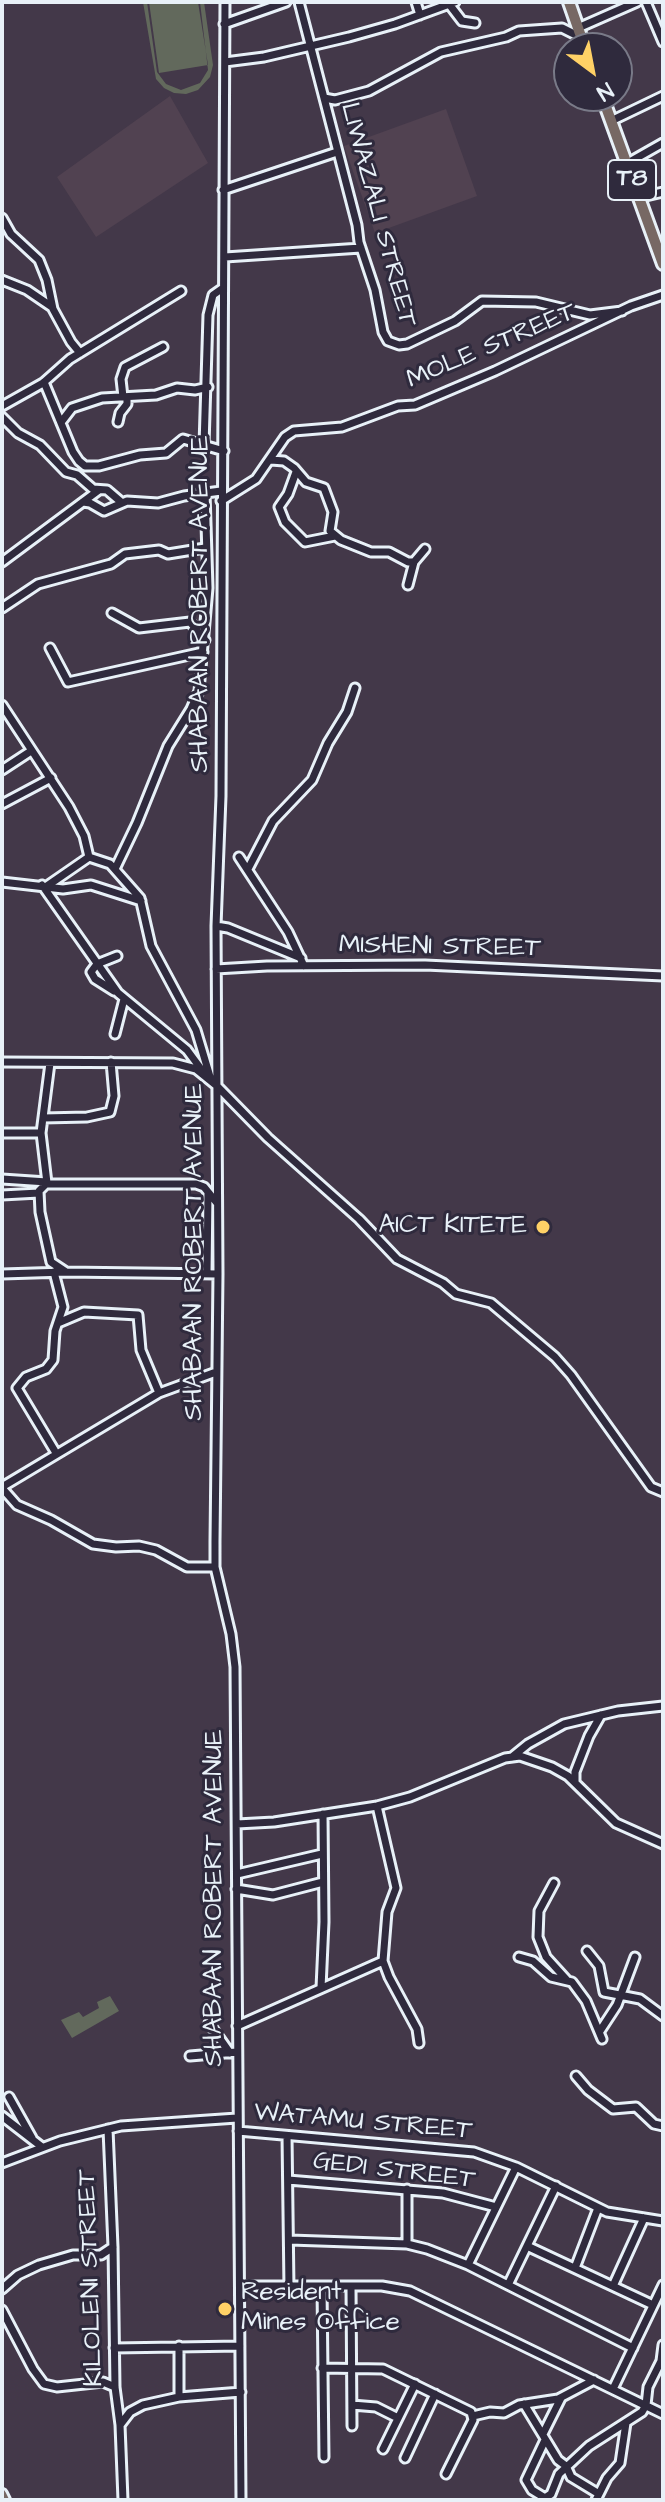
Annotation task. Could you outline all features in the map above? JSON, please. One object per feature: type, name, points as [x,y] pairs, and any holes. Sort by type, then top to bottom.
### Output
[{"type":"highway","points":[[569,2],[580,32]]},
{"type":"highway","name":"T8","points":[[608,112],[663,264]]},
{"type":"main road","points":[[2,2494],[5,2500]]},
{"type":"street","name":"SHABAAN ROBERT AVENUE","points":[[225,2],[221,796],[212,1081],[218,1274],[215,1567],[233,1642],[237,1824],[237,2026],[234,2052],[238,2131],[241,2500]]},
{"type":"street","points":[[224,24],[286,2]]},
{"type":"street","name":"LIWAZALI STREET","points":[[299,2],[361,248],[375,290],[383,332],[393,345],[405,345],[446,325],[482,301],[536,302],[590,315],[622,311]]},
{"type":"street","points":[[416,2],[420,15]]},
{"type":"street","points":[[591,32],[637,2]]},
{"type":"street","points":[[646,2],[663,42]]},
{"type":"street","points":[[225,62],[264,57],[349,37],[452,3],[462,21],[475,23]]},
{"type":"street","points":[[324,98],[335,100],[369,91],[441,52],[506,37],[519,31],[562,28],[570,32]]},
{"type":"street","points":[[611,121],[663,96]]},
{"type":"street","points":[[626,164],[663,143]]},
{"type":"street","points":[[223,190],[337,152]]},
{"type":"street","points":[[634,187],[646,196],[663,192]]},
{"type":"street","points":[[2,218],[10,233],[39,260],[53,309],[80,353]]},
{"type":"street","points":[[225,257],[361,248]]},
{"type":"street","points":[[2,280],[27,290],[53,309]]},
{"type":"street","points":[[204,446],[208,315],[213,295],[223,288]]},
{"type":"street","points":[[2,403],[44,382],[57,368],[181,291]]},
{"type":"street","name":"MOLE STREET","points":[[221,501],[256,479],[285,437],[294,431],[342,427],[398,406],[415,405],[663,295]]},
{"type":"street","points":[[118,422],[120,413],[127,405],[121,379],[125,367],[163,347]]},
{"type":"street","points":[[44,382],[77,459],[89,467],[140,455],[166,453],[183,439],[224,451]]},
{"type":"street","points":[[62,421],[68,411],[80,404],[102,398],[156,395],[177,388],[195,390],[208,387]]},
{"type":"street","points":[[2,417],[18,433],[40,445],[60,467],[77,475],[93,489],[107,490],[121,502]]},
{"type":"street","points":[[271,460],[284,461],[307,483],[324,488],[333,512],[329,529],[335,536],[371,552],[389,552],[414,562]]},
{"type":"street","points":[[296,472],[288,494],[279,507],[285,522],[305,542],[335,536]]},
{"type":"street","points":[[2,562],[99,490]]},
{"type":"street","points":[[83,502],[104,511],[121,502],[158,503],[221,491]]},
{"type":"street","points":[[115,869],[168,746],[197,699],[208,588],[205,492]]},
{"type":"street","points":[[2,608],[38,584],[111,564],[125,554],[159,550],[168,554],[205,548]]},
{"type":"street","points":[[408,585],[414,562],[425,549]]},
{"type":"street","points":[[112,613],[139,628],[190,622],[205,640]]},
{"type":"street","points":[[50,648],[68,682],[203,652]]},
{"type":"street","points":[[248,869],[273,821],[312,780],[328,743],[347,712],[355,688]]},
{"type":"street","points":[[2,705],[80,827],[89,857]]},
{"type":"street","points":[[2,770],[31,751]]},
{"type":"street","points":[[2,804],[51,778]]},
{"type":"street","points":[[45,886],[89,857],[103,860],[115,869],[141,901],[151,946],[196,1030],[212,1081]]},
{"type":"street","points":[[239,857],[288,932],[302,962]]},
{"type":"street","points":[[2,882],[69,889],[91,885],[141,901]]},
{"type":"street","points":[[45,886],[121,996],[187,1050],[212,1081],[268,1138],[359,1219],[397,1259],[443,1283],[456,1294],[491,1303],[555,1357],[651,1487],[663,1492]]},
{"type":"street","points":[[216,926],[228,928],[302,962]]},
{"type":"street","points":[[97,964],[117,956]]},
{"type":"street","name":"MISHENI STREET","points":[[216,969],[302,962],[485,966],[663,976]]},
{"type":"street","points":[[115,1034],[121,996]]},
{"type":"street","points":[[2,1062],[185,1064],[212,1081]]},
{"type":"street","points":[[43,1118],[87,1117],[110,1112],[114,1096],[111,1062]]},
{"type":"street","points":[[50,1063],[41,1133],[46,1183],[39,1193],[40,1215],[51,1262],[66,1272]]},
{"type":"street","points":[[2,1133],[41,1133]]},
{"type":"street","points":[[2,1179],[46,1183],[196,1184],[204,1187],[217,1203]]},
{"type":"street","points":[[207,1273],[208,1192]]},
{"type":"street","points":[[2,1195],[39,1193]]},
{"type":"street","points":[[54,1272],[63,1303],[52,1364],[26,1377],[17,1388],[56,1453]]},
{"type":"street","points":[[2,1274],[218,1274]]},
{"type":"street","points":[[57,1323],[84,1312],[138,1315],[141,1350],[159,1393]]},
{"type":"street","points":[[215,1567],[187,1567],[156,1550],[139,1546],[93,1544],[17,1505],[3,1490],[56,1453],[159,1393],[216,1372]]},
{"type":"street","points":[[237,1824],[377,1806],[410,1797],[512,1757],[521,1748],[555,1728],[640,1707],[663,1706]]},
{"type":"street","points":[[575,1782],[575,1772],[601,1715]]},
{"type":"street","points":[[512,1757],[534,1760],[561,1771],[616,1823],[663,1844]]},
{"type":"street","points":[[377,1806],[396,1888],[387,1912],[383,1961],[417,2029],[419,2043]]},
{"type":"street","points":[[321,1988],[324,1937],[323,1814]]},
{"type":"street","points":[[237,1874],[322,1854]]},
{"type":"street","points":[[236,1889],[273,1895],[323,1882]]},
{"type":"street","points":[[554,1883],[539,1911],[538,1937],[546,1957],[586,2001],[601,2035],[621,1996],[635,1957]]},
{"type":"street","points":[[587,1951],[599,1966],[602,1990],[607,1994],[640,1999],[663,2016]]},
{"type":"street","points":[[519,1957],[533,1961],[551,1977],[568,1980]]},
{"type":"street","points":[[237,2026],[383,1961]]},
{"type":"street","points":[[209,2023],[234,2052]]},
{"type":"street","points":[[190,2056],[234,2052]]},
{"type":"street","points":[[576,2076],[588,2090],[613,2109],[636,2107],[654,2124],[663,2126]]},
{"type":"street","points":[[9,2097],[33,2140]]},
{"type":"street","points":[[2,2116],[42,2147]]},
{"type":"street","points":[[2,2163],[42,2147],[108,2129],[148,2123],[237,2118]]},
{"type":"street","name":"KILOLENI STREET","points":[[108,2129],[114,2375],[123,2500]]},
{"type":"street","name":"WATAMU STREET","points":[[238,2131],[445,2148],[494,2157],[598,2208],[615,2214],[663,2221]]},
{"type":"street","points":[[287,2136],[289,2288]]},
{"type":"street","points":[[468,2265],[516,2167]]},
{"type":"street","name":"GEDI STREET","points":[[288,2180],[456,2195],[496,2207]]},
{"type":"street","points":[[508,2285],[556,2186]]},
{"type":"street","points":[[407,2189],[407,2244]]},
{"type":"street","points":[[575,2268],[598,2208]]},
{"type":"street","points":[[613,2286],[644,2218]]},
{"type":"street","points":[[290,2240],[407,2244],[468,2265],[633,2348]]},
{"type":"street","points":[[527,2246],[653,2305]]},
{"type":"street","points":[[2,2289],[18,2275],[39,2265],[81,2254],[101,2255],[113,2247]]},
{"type":"street","points":[[101,2255],[113,2266]]},
{"type":"street","points":[[613,2389],[663,2285]]},
{"type":"street","points":[[240,2286],[382,2286],[410,2291],[663,2414]]},
{"type":"street","points":[[351,2287],[352,2426]]},
{"type":"street","points":[[322,2288],[324,2457]]},
{"type":"street","points":[[2,2310],[44,2384],[57,2387],[103,2382],[114,2375]]},
{"type":"street","points":[[561,2398],[526,2482],[536,2494],[547,2497],[563,2464],[626,2423],[646,2405],[648,2387],[659,2367],[663,2345]]},
{"type":"street","points":[[179,2346],[179,2397]]},
{"type":"street","points":[[114,2348],[240,2346]]},
{"type":"street","points":[[322,2368],[383,2369],[473,2416],[504,2413],[524,2404],[561,2398],[594,2380]]},
{"type":"street","points":[[103,2382],[115,2387]]},
{"type":"street","points":[[383,2449],[415,2384]]},
{"type":"street","points":[[120,2425],[136,2408],[179,2397],[241,2392]]},
{"type":"street","points":[[405,2458],[435,2394]]},
{"type":"street","points":[[524,2404],[574,2481],[598,2497],[610,2473],[620,2463],[626,2423]]},
{"type":"street","points":[[352,2405],[376,2407],[398,2418]]},
{"type":"street","points":[[446,2474],[473,2416]]},
{"type":"shaded area","points":[[170,96],[208,163],[96,237],[57,177]]},
{"type":"shaded area","points":[[446,109],[477,196],[375,233],[344,146]]},
{"type":"green space","points":[[143,2],[147,2],[157,72],[166,84],[181,90],[200,83],[208,70],[200,2],[204,2],[213,65],[210,77],[198,90],[186,94],[174,93],[156,79]]},
{"type":"green space","points":[[149,2],[198,2],[208,65],[159,73]]},
{"type":"green space","points":[[110,1996],[119,2011],[72,2038],[61,2020],[79,2012],[83,2017],[99,2008],[97,2002]]},
{"type":"place","name":"AICT KITETE","points":[[543,1227]]},
{"type":"place","name":"Resident Mines Office","points":[[225,2309]]}]
